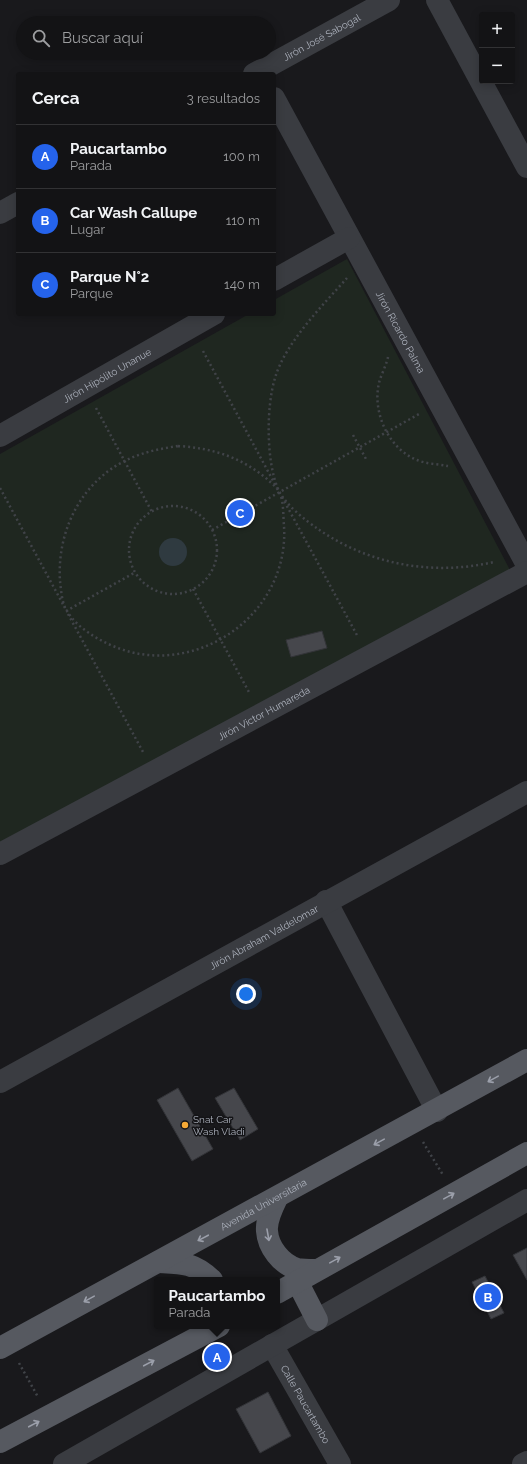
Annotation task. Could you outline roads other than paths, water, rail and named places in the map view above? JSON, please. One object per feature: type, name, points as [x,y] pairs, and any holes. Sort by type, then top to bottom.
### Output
[{"type":"main road","name":"Avenida Universitaria","points":[[4,1346],[437,1111],[527,1060]]},
{"type":"main road","points":[[280,1291],[527,1153]]},
{"type":"main road","points":[[276,1198],[269,1216],[267,1231],[270,1244],[277,1256],[286,1264],[297,1269],[316,1270]]},
{"type":"main road","points":[[158,1262],[192,1265],[203,1271],[209,1277]]},
{"type":"main road","points":[[297,1281],[317,1320]]},
{"type":"main road","points":[[0,1442],[212,1329]]},
{"type":"street","name":"Jirón José Sabogal","points":[[260,72],[389,0]]},
{"type":"street","points":[[437,0],[527,166]]},
{"type":"street","name":"Jirón Ricardo Palma","points":[[276,102],[525,564]]},
{"type":"street","points":[[0,212],[16,204]]},
{"type":"street","points":[[276,279],[354,246]]},
{"type":"street","name":"Jirón Hipólito Unanue","points":[[0,436],[210,316]]},
{"type":"street","name":"Jirón Victor Humareda","points":[[0,854],[261,714],[525,564]]},
{"type":"street","name":"Jirón Abraham Valdelomar","points":[[0,1082],[326,901],[527,792]]},
{"type":"street","points":[[326,901],[437,1111]]},
{"type":"street","points":[[75,1461],[272,1344],[317,1320],[527,1200]]},
{"type":"street","name":"Calle Paucartambo","points":[[272,1344],[340,1464]]},
{"type":"street","points":[[523,1464],[527,1462]]},
{"type":"place","name":"Parque N°2","points":[[240,513]]},
{"type":"place","name":"Snat Car Wash Vladi","points":[[185,1125]]},
{"type":"place","name":"Car Wash Callupe","points":[[488,1297]]},
{"type":"place","name":"Paucartambo","points":[[217,1357]]}]
